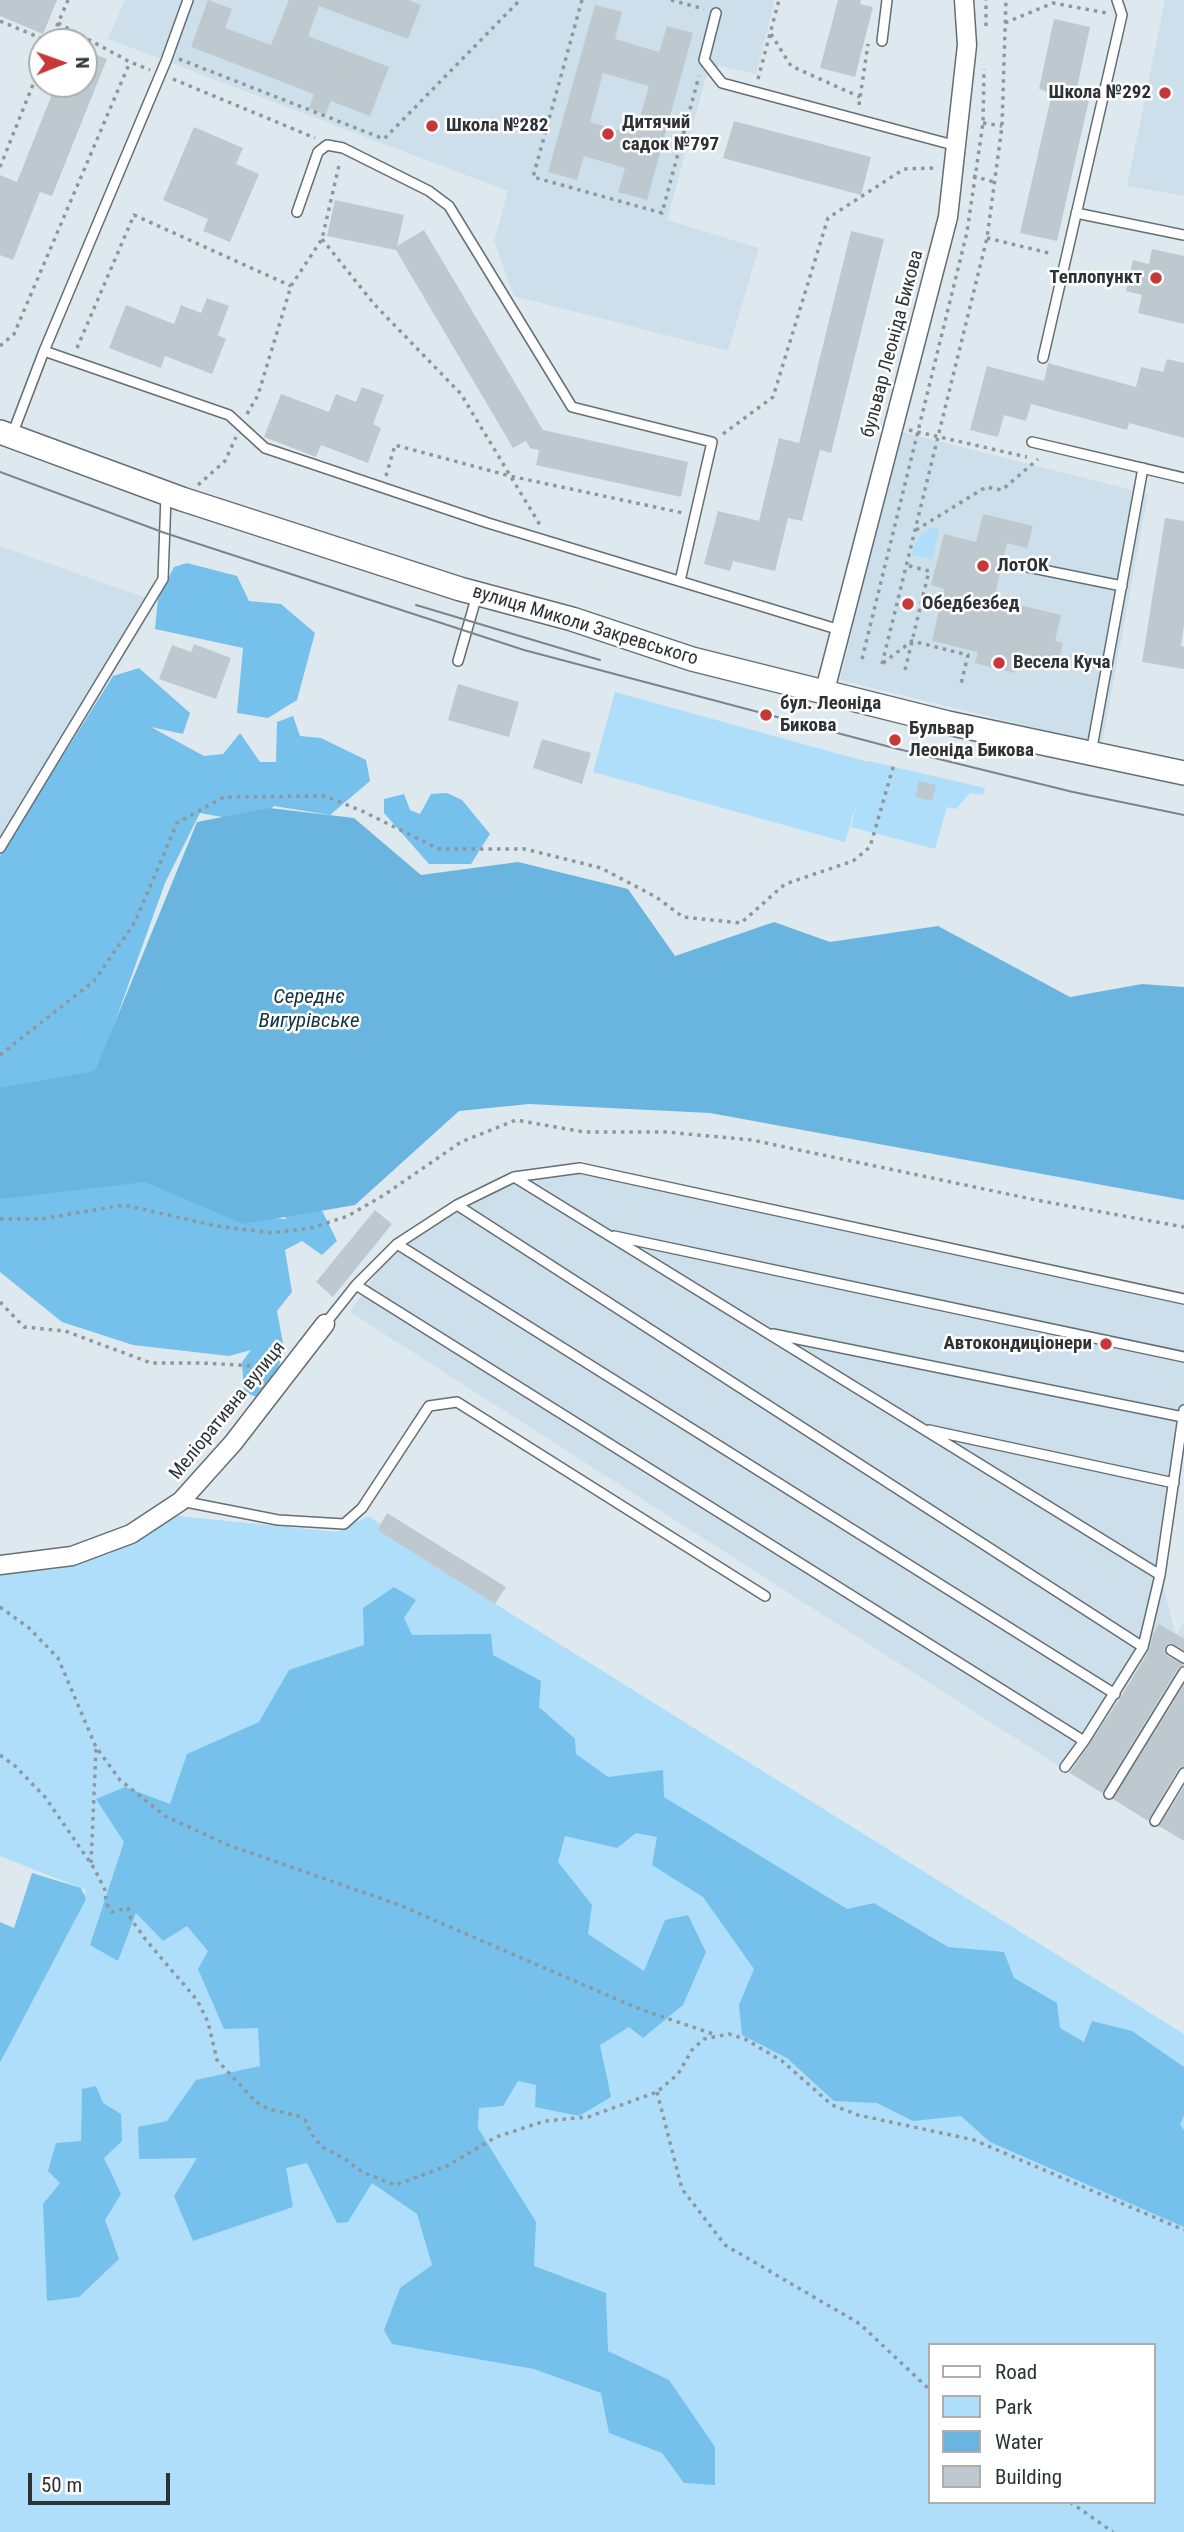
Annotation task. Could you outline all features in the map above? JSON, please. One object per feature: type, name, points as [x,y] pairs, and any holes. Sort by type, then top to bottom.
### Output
[{"type":"street","name":"бульвар Леоніда Бикова","points":[[824,694],[948,217],[967,45],[964,0]]},
{"type":"street","name":"вулиця Миколи Закревського","points":[[6,435],[174,496],[477,594],[572,619],[692,659],[959,726],[1184,773]]},
{"type":"street","name":"Меліоративна вулиця","points":[[0,1565],[72,1556],[131,1534],[181,1501],[233,1443],[325,1324]]},
{"type":"lane","points":[[6,435],[161,74],[188,0]]},
{"type":"lane","points":[[882,41],[887,0]]},
{"type":"lane","points":[[1043,358],[1122,15],[1116,0]]},
{"type":"lane","points":[[716,13],[704,60],[722,83],[957,146]]},
{"type":"lane","points":[[297,212],[318,152],[333,145],[429,191],[449,206],[572,407],[712,442],[680,581]]},
{"type":"lane","points":[[1076,214],[1184,235]]},
{"type":"lane","points":[[44,351],[229,415],[265,448],[382,488],[839,630]]},
{"type":"lane","points":[[1032,442],[1184,478]]},
{"type":"lane","points":[[1091,753],[1143,468]]},
{"type":"lane","points":[[0,848],[163,579],[174,496]]},
{"type":"lane","points":[[1028,567],[1122,586]]},
{"type":"lane","points":[[458,661],[477,594]]},
{"type":"lane","points":[[325,1324],[356,1285],[397,1244],[457,1205],[514,1177],[580,1168],[1184,1299]]},
{"type":"lane","points":[[514,1177],[1160,1575]]},
{"type":"lane","points":[[457,1205],[1143,1647]]},
{"type":"lane","points":[[607,1235],[1184,1357]]},
{"type":"lane","points":[[397,1244],[1115,1694]]},
{"type":"lane","points":[[356,1285],[1084,1741]]},
{"type":"lane","points":[[767,1333],[1184,1414],[1160,1575],[1143,1647],[1115,1694],[1065,1767]]},
{"type":"lane","points":[[181,1501],[278,1520],[344,1524],[362,1508],[429,1406],[457,1402],[765,1596]]},
{"type":"lane","points":[[922,1429],[1174,1483]]},
{"type":"lane","points":[[1171,1650],[1184,1658]]},
{"type":"lane","points":[[1109,1794],[1184,1672]]},
{"type":"lane","points":[[1156,1821],[1184,1773]]},
{"type":"path","points":[[56,28],[68,0]]},
{"type":"path","points":[[168,55],[384,139],[520,0]]},
{"type":"path","points":[[582,0],[533,177],[662,213],[704,60]]},
{"type":"path","points":[[671,0],[716,13]]},
{"type":"path","points":[[755,91],[779,0]]},
{"type":"path","points":[[912,641],[882,664],[987,238],[1002,125],[1006,0]]},
{"type":"path","points":[[1005,23],[1053,4],[1122,15]]},
{"type":"path","points":[[0,21],[28,33]]},
{"type":"path","points":[[58,23],[130,62],[333,145]]},
{"type":"path","points":[[771,34],[791,66],[860,98]]},
{"type":"path","points":[[858,119],[869,37]]},
{"type":"path","points":[[0,346],[14,334],[130,62]]},
{"type":"path","points":[[0,167],[28,97]]},
{"type":"path","points":[[174,496],[225,461],[258,395],[291,286],[321,239],[343,148],[358,129]]},
{"type":"path","points":[[712,442],[773,397],[828,218],[904,169],[945,168]]},
{"type":"path","points":[[72,360],[134,215],[291,286]]},
{"type":"path","points":[[987,238],[1066,257]]},
{"type":"path","points":[[321,239],[374,304],[461,394],[550,541]]},
{"type":"path","points":[[893,425],[1038,459]]},
{"type":"path","points":[[382,488],[395,445],[510,476],[695,515]]},
{"type":"path","points":[[915,531],[986,487],[1002,490],[1038,459],[1056,448]]},
{"type":"path","points":[[905,670],[929,571],[906,565]]},
{"type":"path","points":[[912,641],[968,655],[961,684]]},
{"type":"path","points":[[0,1055],[94,981],[135,922],[177,823],[224,797],[325,796],[439,849],[525,849],[576,861],[601,868],[656,897],[683,917],[741,923],[785,884],[853,861],[870,847],[894,764]]},
{"type":"path","points":[[0,1301],[24,1327],[65,1331],[151,1363],[291,1368]]},
{"type":"path","points":[[0,1607],[29,1628],[58,1658],[96,1747],[120,1780],[165,1816],[228,1845],[397,1904],[637,2008],[716,2035]]},
{"type":"path","points":[[91,1863],[96,1747]]},
{"type":"path","points":[[0,1755],[15,1766],[45,1797],[91,1863],[105,1890],[106,1903],[112,1912],[128,1908],[131,1919],[146,1940],[197,2000],[208,2022],[216,2060],[256,2102],[268,2109],[305,2120],[312,2135],[323,2147],[362,2172],[395,2185],[447,2166],[496,2137],[545,2121],[588,2117],[657,2092],[678,2074],[692,2050],[704,2039],[729,2034],[745,2039],[782,2061],[832,2105],[858,2115],[974,2140],[1184,2230]]},
{"type":"path","points":[[657,2092],[682,2189],[725,2245],[860,2324],[928,2388]]},
{"type":"path","points":[[1073,2504],[1113,2532]]},
{"type":"shaded area","points":[[125,0],[775,0],[756,74],[719,66],[706,77],[667,220],[759,248],[728,351],[514,296],[494,241],[508,191],[108,39]]},
{"type":"shaded area","name":"Школа №292","points":[[1165,0],[1184,0],[1184,196],[1127,186]]},
{"type":"shaded area","points":[[898,431],[1148,494],[1102,744],[840,680]]},
{"type":"shaded area","points":[[0,546],[157,602],[0,859]]},
{"type":"shaded area","points":[[187,563],[237,576],[249,601],[281,604],[315,633],[297,700],[268,718],[237,713],[243,648],[155,629],[158,598],[174,567]]},
{"type":"shaded area","points":[[139,668],[190,713],[183,734],[151,727],[204,756],[223,754],[240,733],[260,762],[276,762],[277,722],[293,716],[300,736],[321,738],[366,760],[370,781],[330,815],[274,806],[254,823],[200,813],[165,883],[96,1075],[0,1090],[0,856],[113,676]]},
{"type":"shaded area","points":[[447,793],[462,800],[490,834],[471,864],[429,864],[384,813],[384,799],[404,794],[410,810],[420,814],[431,794]]},
{"type":"shaded area","points":[[81,1155],[259,1217],[286,1219],[278,1195],[311,1188],[337,1241],[322,1255],[302,1241],[285,1250],[292,1292],[277,1311],[283,1343],[277,1379],[259,1398],[244,1392],[242,1362],[251,1350],[229,1356],[133,1345],[62,1322],[0,1272],[0,1178]]},
{"type":"shaded area","points":[[580,1168],[1184,1299],[1184,1410],[1160,1575],[1176,1635],[1184,1623],[1184,1841],[1070,1773],[350,1312],[397,1244],[514,1177]]},
{"type":"shaded area","points":[[394,1587],[416,1600],[404,1618],[412,1635],[491,1634],[493,1655],[541,1681],[539,1707],[575,1739],[576,1754],[608,1777],[663,1770],[664,1797],[847,1909],[874,1903],[948,1947],[1004,1952],[1014,1978],[1057,2003],[1060,2028],[1084,2042],[1092,2021],[1132,2031],[1184,2067],[1184,2115],[1180,2125],[1184,2130],[1184,2227],[990,2142],[961,2116],[913,2121],[877,2103],[834,2101],[787,2058],[742,2035],[739,2005],[754,1969],[703,1897],[652,1865],[657,1837],[636,1833],[617,1848],[565,1836],[558,1862],[592,1905],[588,1934],[644,1971],[665,1920],[688,1915],[706,1952],[683,2005],[643,2038],[629,2027],[600,2045],[611,2097],[579,2116],[535,2107],[536,2085],[518,2081],[503,2106],[479,2108],[478,2128],[536,2222],[534,2266],[606,2293],[608,2351],[669,2380],[715,2447],[715,2485],[684,2483],[662,2453],[609,2433],[601,2393],[534,2369],[392,2344],[384,2330],[400,2288],[432,2265],[417,2214],[372,2183],[348,2222],[337,2223],[307,2163],[286,2168],[293,2207],[193,2241],[174,2196],[197,2158],[139,2159],[138,2127],[167,2121],[196,2080],[260,2066],[258,2028],[224,2029],[198,1969],[208,1951],[187,1926],[163,1941],[136,1913],[118,1961],[90,1945],[124,1842],[96,1799],[125,1787],[170,1804],[187,1754],[259,1722],[289,1670],[364,1645],[363,1608]]},
{"type":"shaded area","points":[[32,1873],[81,1888],[86,1899],[0,2063],[0,1922],[14,1928]]},
{"type":"shaded area","points":[[96,2086],[103,2103],[121,2114],[122,2141],[104,2158],[121,2194],[105,2220],[119,2259],[79,2297],[47,2301],[43,2204],[60,2183],[48,2171],[56,2143],[81,2141],[82,2089]]},
{"type":"green space","points":[[929,528],[939,528],[932,559],[912,555],[916,541]]},
{"type":"green space","points":[[615,692],[868,762],[985,788],[983,795],[970,793],[956,809],[947,807],[935,849],[851,827],[858,798],[845,842],[593,772]]},
{"type":"green space","points":[[178,1516],[337,1532],[368,1516],[380,1524],[377,1530],[1184,2034],[1184,2532],[0,2532],[0,2064],[86,1890],[0,1856],[0,1574],[57,1569],[112,1553]]},
{"type":"water","name":"Середнє Вигурівське","points":[[269,808],[354,818],[421,875],[518,862],[628,889],[675,956],[774,922],[830,942],[938,926],[1070,997],[1142,984],[1184,987],[1184,1200],[710,1113],[529,1104],[459,1111],[355,1205],[244,1224],[145,1182],[0,1199],[0,1088],[95,1071],[197,822]]},
{"type":"building","points":[[0,0],[57,0],[45,28],[29,28],[0,16]]},
{"type":"building","points":[[208,0],[232,9],[225,28],[271,45],[289,0],[408,0],[421,5],[408,39],[319,6],[308,36],[389,67],[370,116],[331,101],[325,115],[309,108],[314,94],[191,47]]},
{"type":"building","points":[[838,0],[861,0],[860,4],[873,7],[855,77],[820,68]]},
{"type":"building","points":[[595,5],[622,12],[615,39],[659,52],[667,26],[693,33],[647,200],[618,192],[625,168],[584,156],[577,180],[548,172]],"holes":[[[603,73],[649,86],[635,135],[590,122]]]},
{"type":"building","points":[[1054,19],[1090,27],[1075,97],[1089,100],[1057,241],[1020,233],[1052,93],[1039,89]]},
{"type":"building","points":[[98,55],[107,59],[98,81]]},
{"type":"building","points":[[50,98],[91,98],[52,196],[40,192],[13,260],[0,255],[0,175],[17,182]]},
{"type":"building","points":[[734,121],[871,157],[861,195],[723,158]]},
{"type":"building","points":[[194,127],[243,148],[236,164],[259,174],[230,242],[203,231],[208,219],[163,200]]},
{"type":"building","points":[[335,200],[404,215],[397,246],[424,230],[543,430],[688,462],[681,497],[536,465],[539,450],[530,448],[526,441],[513,448],[396,250],[327,236]]},
{"type":"building","points":[[851,231],[884,239],[831,453],[820,450],[802,521],[788,518],[775,571],[733,561],[730,571],[704,564],[718,511],[759,521],[779,438],[799,443]]},
{"type":"building","name":"Теплопункт","points":[[1152,249],[1184,256],[1184,324],[1138,313],[1142,295],[1126,291],[1133,260],[1149,264]]},
{"type":"building","points":[[207,298],[229,306],[218,335],[226,339],[212,374],[165,356],[161,368],[109,348],[126,305],[174,324],[181,305],[201,313]]},
{"type":"building","points":[[1167,359],[1184,363],[1184,438],[1129,423],[1127,430],[1031,404],[1026,421],[1004,415],[998,437],[970,430],[987,366],[1044,381],[1048,363],[1136,387],[1141,367],[1163,372]]},
{"type":"building","points":[[362,387],[384,395],[373,424],[381,428],[368,463],[321,445],[316,457],[264,437],[281,394],[329,412],[336,394],[356,402]]},
{"type":"building","points":[[983,514],[1033,526],[1027,548],[1007,543],[994,599],[1061,615],[1055,641],[1063,643],[1058,662],[1020,653],[1015,673],[975,663],[978,652],[932,641],[944,589],[931,585],[944,534],[976,542]]},
{"type":"building","points":[[1165,518],[1184,521],[1184,625],[1181,646],[1184,647],[1184,669],[1142,662]]},
{"type":"building","points":[[194,644],[231,658],[216,699],[159,679],[172,645],[191,652]]},
{"type":"building","points":[[458,684],[519,702],[509,737],[448,720]]},
{"type":"building","points":[[542,739],[591,753],[582,784],[533,768]]},
{"type":"building","points":[[919,781],[936,785],[932,801],[915,797]]},
{"type":"building","points":[[375,1210],[392,1224],[333,1297],[316,1282]]},
{"type":"building","points":[[387,1513],[506,1587],[495,1604],[377,1530]]},
{"type":"building","points":[[1159,1624],[1184,1639],[1184,1650],[1171,1643],[1165,1646],[1164,1650],[1167,1656],[1184,1665],[1178,1668],[1102,1793],[1070,1773],[1149,1651],[1153,1634]]},
{"type":"building","points":[[1184,1685],[1184,1766],[1178,1769],[1148,1821],[1113,1799]]},
{"type":"building","points":[[1184,1787],[1184,1841],[1159,1826]]},
{"type":"tram line","points":[[0,472],[165,533],[524,650],[894,748],[1073,792],[1184,815]]},
{"type":"tram line","points":[[416,605],[600,660]]},
{"type":"place","name":"Школа №292","points":[[1165,93]]},
{"type":"place","name":"Школа №282","points":[[432,126]]},
{"type":"place","name":"Дитячий садок №797","points":[[608,134]]},
{"type":"place","name":"Теплопункт","points":[[1156,278]]},
{"type":"place","name":"ЛотОК","points":[[983,566]]},
{"type":"place","name":"Обедбезбед","points":[[908,604]]},
{"type":"place","name":"Весела Куча","points":[[999,663]]},
{"type":"place","name":"бул. Леоніда Бикова","points":[[766,715]]},
{"type":"place","name":"Бульвар Леоніда Бикова","points":[[895,740]]},
{"type":"place","name":"Автокондиціонери","points":[[1106,1344]]}]
